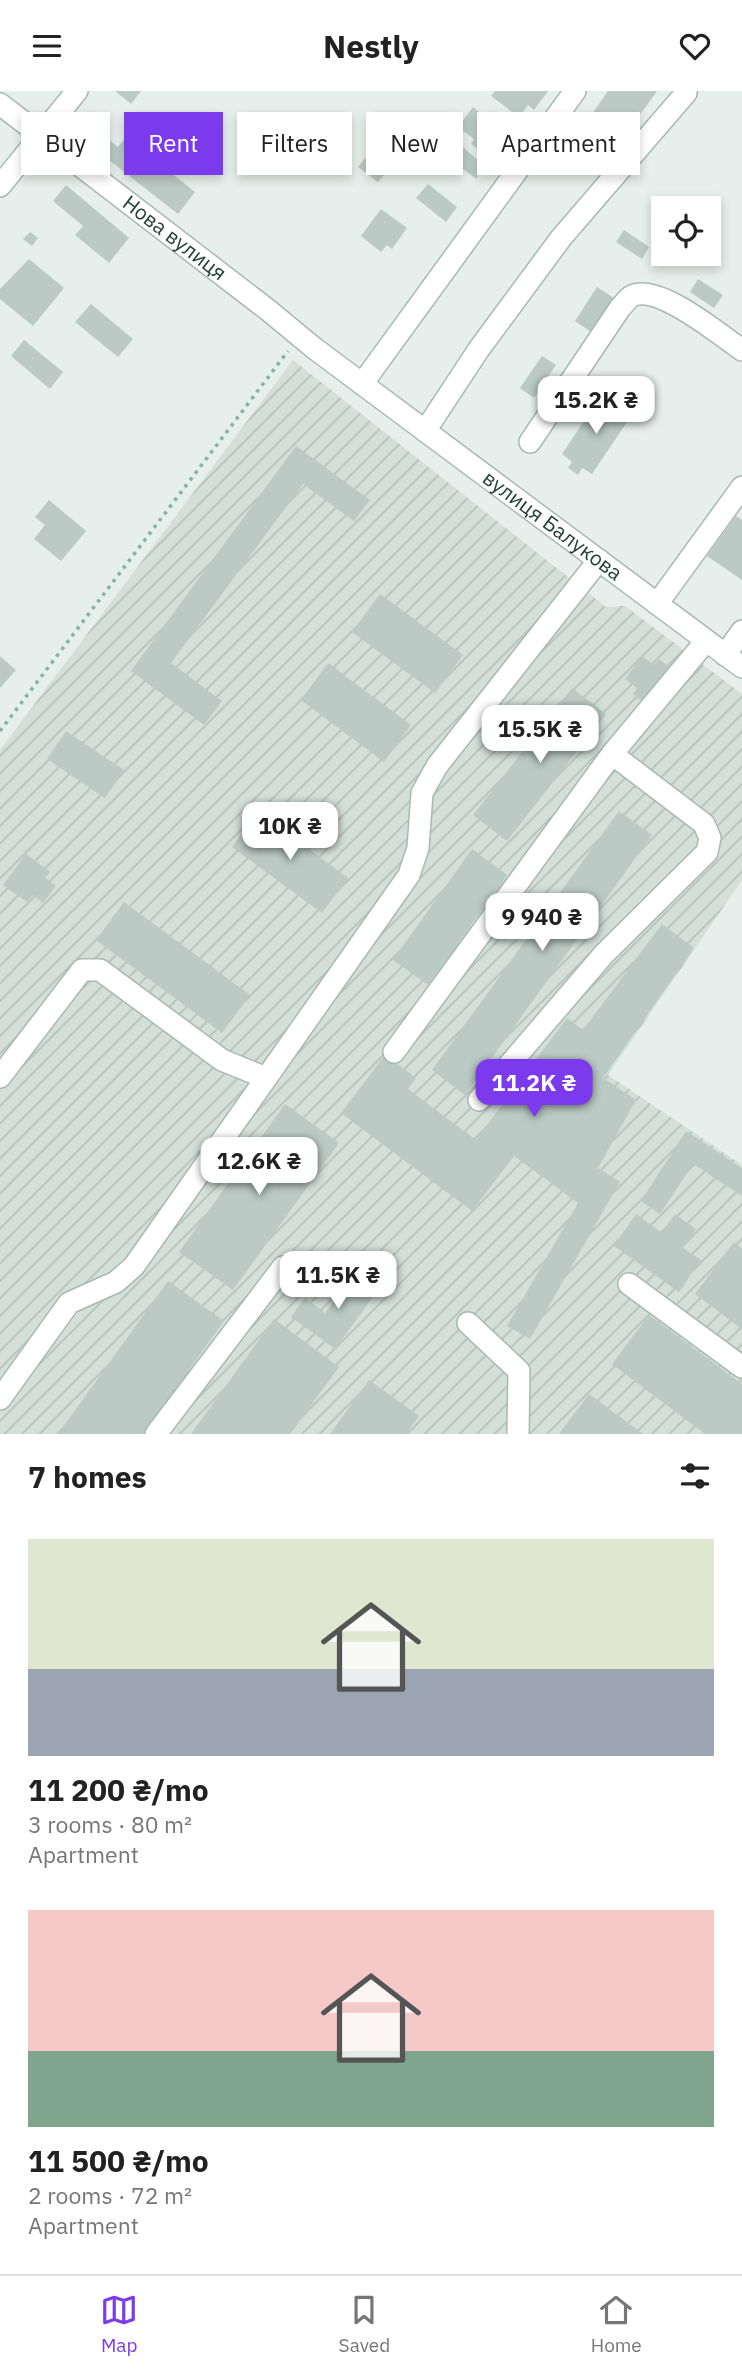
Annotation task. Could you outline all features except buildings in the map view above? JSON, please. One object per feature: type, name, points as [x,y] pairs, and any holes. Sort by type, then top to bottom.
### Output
[{"type":"street","points":[[60,112],[77,91]]},
{"type":"street","points":[[362,384],[575,91]]},
{"type":"street","points":[[425,431],[479,349],[561,238],[686,93]]},
{"type":"street","name":"Нова вулиця","points":[[0,104],[21,120]]},
{"type":"street","points":[[0,186],[21,160]]},
{"type":"street","name":"Нова вулиця","points":[[91,175],[362,384]]},
{"type":"street","points":[[530,442],[620,308],[632,296],[646,293],[662,297],[742,350]]},
{"type":"street","name":"вулиця Балукова","points":[[362,384],[734,661]]},
{"type":"street","points":[[657,604],[742,487]]},
{"type":"street","points":[[0,1399],[69,1303],[116,1282],[134,1266],[409,874],[418,848],[422,793],[437,766],[598,560]]},
{"type":"street","points":[[734,661],[742,631]]},
{"type":"street","points":[[394,1052],[612,754],[706,641]]},
{"type":"street","points":[[479,1100],[604,954],[707,852],[710,838],[704,824],[612,754]]},
{"type":"street","points":[[0,1077],[82,970],[100,970],[222,1060],[266,1078]]},
{"type":"street","points":[[156,1434],[283,1267]]},
{"type":"street","points":[[629,1284],[742,1367]]},
{"type":"street","points":[[468,1322],[519,1371],[518,1434]]},
{"type":"path","points":[[0,731],[307,342]]},
{"type":"shaded area","points":[[293,360],[606,607],[625,606],[742,694],[742,880],[608,1075],[742,1165],[742,1434],[0,1434],[0,750]]}]
